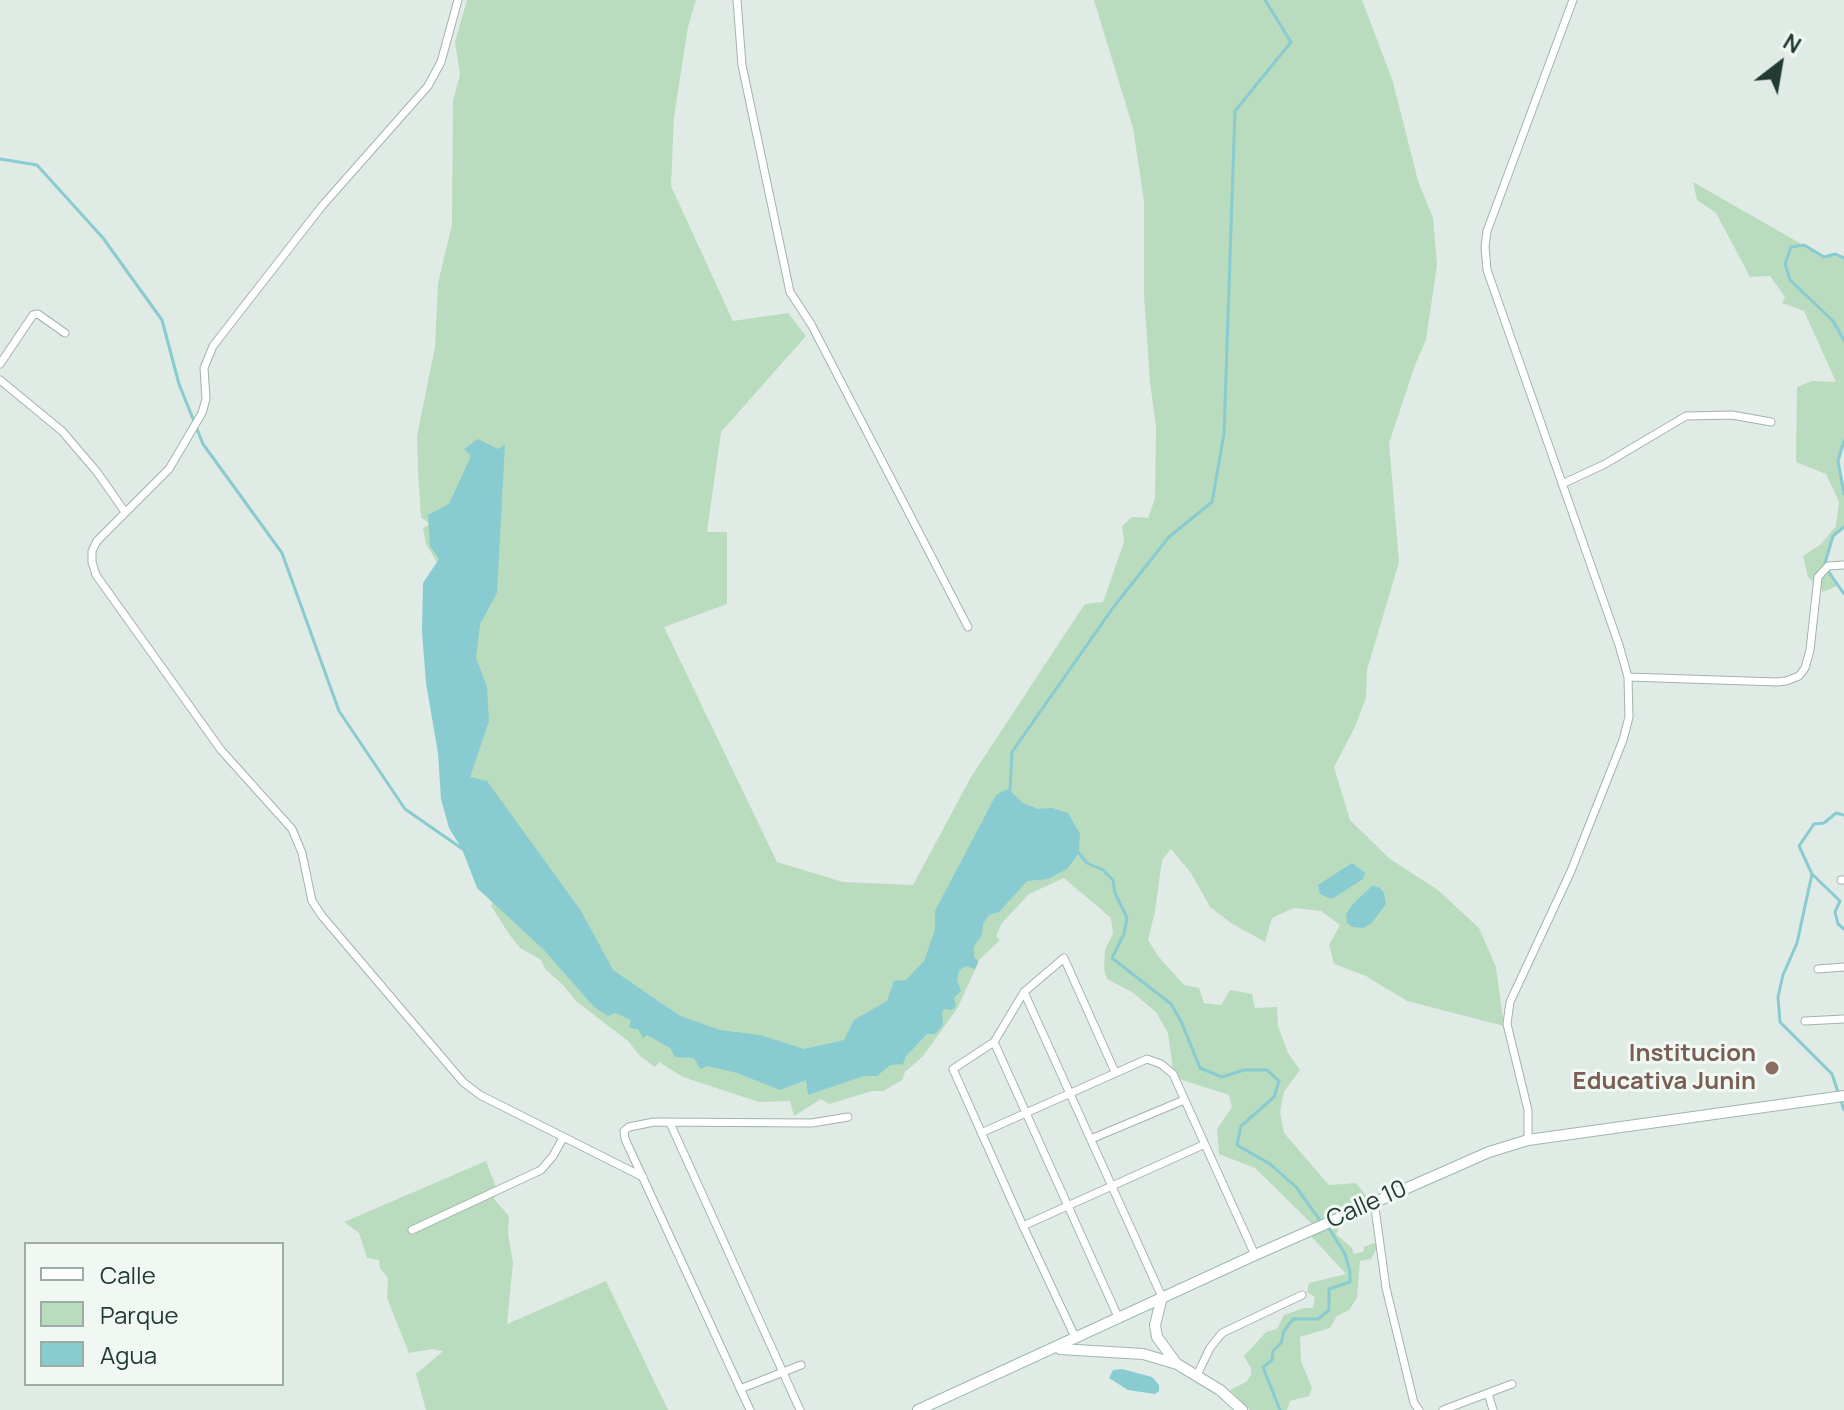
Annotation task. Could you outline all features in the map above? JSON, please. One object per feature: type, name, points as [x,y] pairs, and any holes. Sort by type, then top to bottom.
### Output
[{"type":"main road","name":"Calle 10","points":[[918,1410],[1374,1201],[1489,1152],[1528,1140],[1841,1097]]},
{"type":"main road","points":[[1162,1297],[1155,1325],[1157,1337],[1177,1364]]},
{"type":"main road","points":[[1054,1348],[1143,1354],[1177,1364],[1220,1390],[1242,1410]]},
{"type":"street","points":[[458,0],[441,62],[428,86],[322,206],[213,346],[204,368],[206,399],[202,413],[169,469],[106,530],[92,551],[96,575],[221,750],[292,829],[302,853],[312,901],[322,916],[463,1082],[480,1095],[643,1177]]},
{"type":"street","points":[[737,0],[742,65],[790,292],[811,324],[968,627]]},
{"type":"street","points":[[1528,1140],[1528,1110],[1507,1024],[1510,1002],[1571,871],[1623,740],[1629,717],[1628,677],[1619,645],[1487,270],[1485,247],[1487,231],[1573,0]]},
{"type":"street","points":[[0,364],[26,321],[33,315],[38,314],[65,333]]},
{"type":"street","points":[[0,380],[62,431],[97,472],[125,512]]},
{"type":"street","points":[[1562,484],[1605,464],[1686,416],[1732,415],[1771,422]]},
{"type":"street","points":[[1628,677],[1777,682],[1799,676],[1805,668],[1810,650],[1818,577],[1828,566],[1844,565]]},
{"type":"street","points":[[1076,1339],[953,1069],[994,1042],[1024,992],[1064,958],[1115,1072]]},
{"type":"street","points":[[1818,969],[1844,967]]},
{"type":"street","points":[[1024,992],[1162,1297]]},
{"type":"street","points":[[1805,1021],[1844,1019]]},
{"type":"street","points":[[994,1042],[1119,1319]]},
{"type":"street","points":[[981,1133],[1147,1059],[1161,1064],[1173,1074],[1255,1255]]},
{"type":"street","points":[[1091,1139],[1184,1100]]},
{"type":"street","points":[[750,1410],[624,1131],[629,1127],[670,1123],[812,1123],[848,1117]]},
{"type":"street","points":[[670,1123],[800,1410]]},
{"type":"street","points":[[412,1230],[541,1170],[563,1138]]},
{"type":"street","points":[[1023,1226],[1203,1145]]},
{"type":"street","points":[[1374,1201],[1386,1288],[1414,1403],[1419,1410]]},
{"type":"street","points":[[1197,1375],[1210,1348],[1222,1333],[1302,1295]]},
{"type":"street","points":[[740,1389],[801,1365]]},
{"type":"street","points":[[1446,1410],[1512,1384]]},
{"type":"street","points":[[1488,1393],[1493,1410]]},
{"type":"green space","points":[[467,0],[696,0],[688,27],[674,117],[671,186],[733,321],[788,313],[806,336],[721,432],[707,532],[727,532],[727,604],[664,627],[777,862],[843,882],[913,885],[971,777],[1085,604],[1103,602],[1124,542],[1122,526],[1132,517],[1148,518],[1155,498],[1156,427],[1144,294],[1144,201],[1133,128],[1094,0],[1362,0],[1393,82],[1418,181],[1433,218],[1437,265],[1426,340],[1389,443],[1399,562],[1367,670],[1366,698],[1334,767],[1350,820],[1390,859],[1438,890],[1479,928],[1496,967],[1504,1026],[1407,1001],[1366,976],[1334,964],[1329,945],[1340,925],[1321,911],[1294,908],[1272,918],[1265,942],[1210,907],[1191,873],[1171,849],[1162,860],[1148,940],[1184,985],[1199,988],[1204,1003],[1221,1005],[1230,990],[1252,994],[1255,1008],[1277,1007],[1278,1026],[1288,1053],[1300,1070],[1284,1092],[1280,1112],[1284,1133],[1329,1185],[1356,1183],[1368,1198],[1312,1224],[1255,1168],[1219,1154],[1217,1129],[1232,1107],[1229,1095],[1179,1079],[1173,1070],[1168,1033],[1156,1012],[1132,992],[1107,979],[1105,950],[1113,934],[1111,918],[1064,878],[1029,894],[1002,923],[996,936],[1000,940],[980,959],[957,1009],[923,1056],[905,1072],[902,1080],[883,1091],[872,1091],[829,1104],[821,1099],[794,1116],[790,1101],[759,1102],[683,1077],[659,1062],[655,1067],[640,1056],[628,1041],[577,1002],[546,970],[541,960],[520,948],[509,934],[491,906],[498,890],[463,806],[431,578],[437,562],[426,544],[423,528],[430,524],[421,517],[418,471],[417,436],[435,347],[438,283],[452,225],[453,101],[460,75],[455,42]]},
{"type":"green space","points":[[1693,182],[1824,257],[1835,254],[1844,258],[1844,441],[1838,461],[1844,494],[1844,527],[1833,536],[1825,563],[1839,585],[1823,592],[1808,577],[1803,556],[1821,544],[1836,526],[1839,502],[1826,474],[1796,462],[1797,387],[1812,381],[1836,382],[1804,311],[1782,303],[1785,297],[1770,276],[1750,277],[1716,213],[1697,200]]},
{"type":"green space","points":[[486,1161],[496,1187],[494,1199],[509,1216],[508,1233],[513,1262],[507,1324],[606,1281],[668,1410],[426,1410],[416,1374],[443,1351],[432,1349],[409,1353],[387,1298],[388,1278],[380,1268],[379,1260],[367,1258],[359,1233],[344,1222]]},
{"type":"green space","points":[[1340,1227],[1336,1234],[1352,1248],[1354,1254],[1363,1252],[1364,1247],[1374,1243],[1378,1246],[1371,1259],[1360,1261],[1357,1298],[1349,1310],[1337,1316],[1330,1328],[1300,1337],[1301,1361],[1312,1388],[1309,1396],[1290,1401],[1287,1410],[1250,1410],[1230,1390],[1246,1382],[1251,1375],[1251,1368],[1244,1356],[1266,1332],[1277,1329],[1284,1315],[1313,1308],[1315,1297],[1307,1292],[1309,1283],[1346,1274],[1309,1234]]},
{"type":"water","points":[[478,439],[498,449],[505,444],[497,593],[480,624],[476,658],[487,687],[489,721],[470,777],[487,781],[581,911],[613,970],[680,1016],[720,1030],[760,1035],[804,1049],[844,1040],[854,1020],[887,1001],[894,981],[906,980],[924,961],[935,930],[935,911],[996,795],[1008,789],[1023,803],[1038,809],[1052,808],[1068,813],[1080,834],[1079,853],[1067,869],[1048,879],[1027,881],[999,912],[989,915],[983,924],[982,935],[974,946],[974,957],[978,962],[975,969],[965,966],[959,971],[957,981],[961,991],[954,998],[956,1006],[952,1010],[944,1009],[943,1025],[935,1034],[927,1034],[906,1056],[903,1064],[890,1065],[877,1076],[864,1076],[808,1095],[806,1080],[780,1090],[737,1073],[708,1066],[700,1069],[694,1058],[675,1057],[670,1048],[647,1035],[643,1038],[638,1029],[629,1028],[631,1020],[615,1013],[608,1016],[594,1007],[544,950],[477,888],[462,849],[449,828],[441,799],[422,631],[423,583],[439,559],[430,546],[428,515],[449,504],[471,456],[464,449]]},
{"type":"water","points":[[1352,863],[1365,873],[1363,879],[1332,899],[1320,894],[1318,885]]},
{"type":"water","points":[[1372,886],[1379,887],[1384,893],[1386,904],[1371,924],[1363,928],[1352,927],[1347,923],[1346,915]]},
{"type":"water","points":[[1122,1369],[1152,1377],[1159,1385],[1159,1391],[1155,1394],[1128,1390],[1109,1378],[1113,1370]]},
{"type":"waterway","points":[[1010,791],[1012,752],[1028,729],[1115,605],[1169,537],[1212,502],[1224,434],[1235,111],[1291,42],[1265,0]]},
{"type":"waterway","points":[[0,159],[37,165],[103,238],[162,320],[179,384],[203,444],[282,553],[339,711],[405,809],[464,850]]},
{"type":"waterway","points":[[1844,258],[1835,254],[1824,257],[1804,245],[1791,247],[1785,264],[1790,280],[1833,321],[1844,340]]},
{"type":"waterway","points":[[1844,441],[1838,461],[1844,494]]},
{"type":"waterway","points":[[1825,563],[1833,536],[1844,527]]},
{"type":"waterway","points":[[1828,571],[1844,594]]},
{"type":"waterway","points":[[1844,815],[1836,813],[1824,823],[1814,824],[1799,846],[1812,874],[1797,943],[1783,975],[1778,997],[1780,1022],[1832,1074],[1844,1110]]},
{"type":"waterway","points":[[1077,851],[1087,863],[1103,870],[1113,880],[1115,893],[1127,918],[1124,934],[1112,958],[1171,1004],[1200,1068],[1222,1077],[1244,1070],[1267,1070],[1279,1081],[1274,1097],[1241,1126],[1237,1145],[1270,1164],[1296,1187],[1319,1219]]},
{"type":"waterway","points":[[1812,874],[1840,901],[1835,912],[1838,924],[1844,929]]},
{"type":"waterway","points":[[1280,1410],[1263,1367],[1272,1360],[1273,1351],[1281,1343],[1284,1331],[1293,1319],[1318,1319],[1329,1310],[1329,1289],[1350,1282],[1345,1254],[1328,1227]]},
{"type":"place","name":"Institucion Educativa Junin","points":[[1772,1068]]}]
